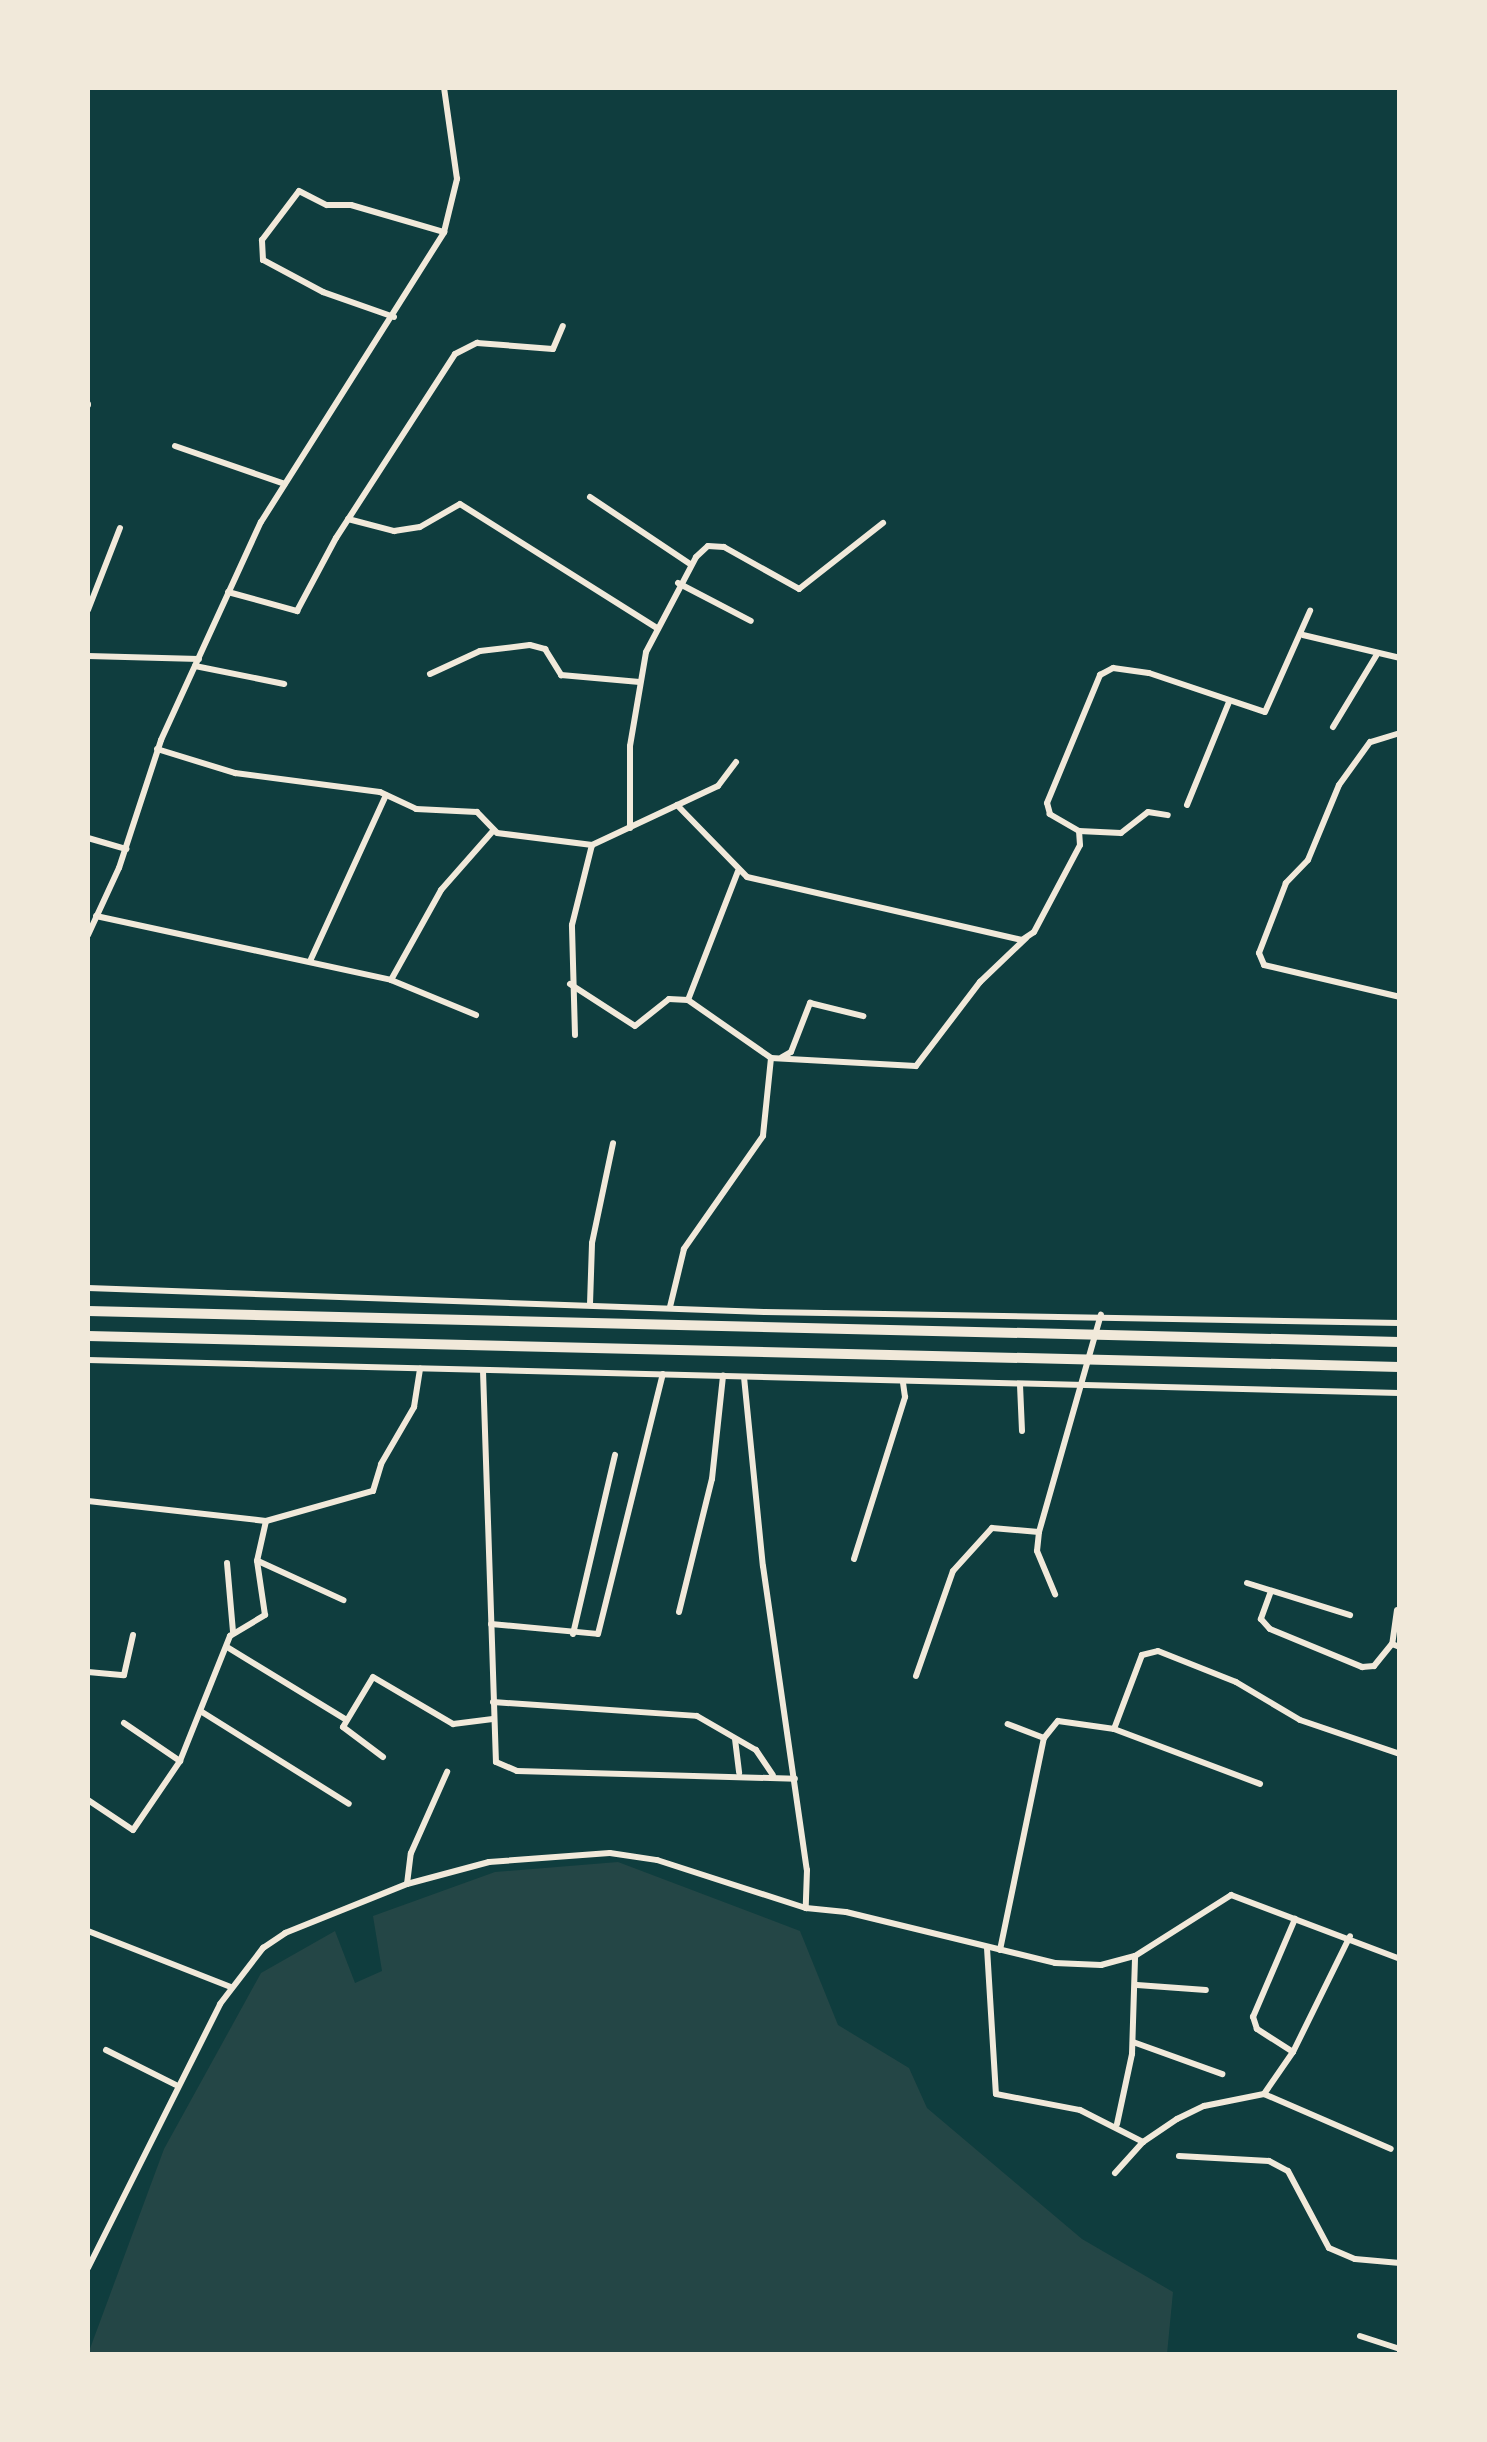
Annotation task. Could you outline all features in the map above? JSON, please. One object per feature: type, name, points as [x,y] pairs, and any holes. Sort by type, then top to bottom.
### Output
[{"type":"highway","points":[[88,1312],[1400,1342]]},
{"type":"highway","points":[[88,1336],[1400,1367]]},
{"type":"street","points":[[88,935],[126,849],[158,749],[228,592],[285,484],[394,317],[444,232],[456,179],[444,88]]},
{"type":"street","points":[[394,317],[323,292],[263,260],[262,240],[299,191],[327,205],[352,205],[444,232]]},
{"type":"street","points":[[228,592],[297,610],[348,519],[462,348],[477,343],[553,349],[563,326]]},
{"type":"street","points":[[174,446],[285,484]]},
{"type":"street","points":[[590,497],[690,564]]},
{"type":"street","points":[[348,519],[394,531],[420,526],[460,504],[655,627]]},
{"type":"street","points":[[630,828],[629,761],[640,682],[655,627],[690,564],[716,545],[799,589],[883,523]]},
{"type":"street","points":[[88,610],[120,528]]},
{"type":"street","points":[[678,583],[751,621]]},
{"type":"street","points":[[1168,816],[1148,812],[1121,833],[1079,831],[1050,814],[1048,795],[1103,672],[1150,673],[1266,712],[1303,635],[1310,611]]},
{"type":"street","points":[[1303,635],[1376,656],[1400,658]]},
{"type":"street","points":[[430,674],[480,651],[530,646],[545,650],[561,675],[640,682]]},
{"type":"street","points":[[88,656],[197,662],[284,684]]},
{"type":"street","points":[[1334,727],[1376,656]]},
{"type":"street","points":[[1187,804],[1229,702]]},
{"type":"street","points":[[1400,734],[1370,742],[1350,768],[1308,860],[1289,878],[1259,953],[1264,965],[1400,997]]},
{"type":"street","points":[[158,749],[236,773],[386,795],[416,809],[476,812],[492,832],[592,845],[718,786],[736,762]]},
{"type":"street","points":[[311,959],[386,795]]},
{"type":"street","points":[[677,805],[738,871],[805,894],[1026,938]]},
{"type":"street","points":[[570,984],[635,1026],[668,998],[688,1000],[771,1058],[916,1066],[980,982],[1026,938],[1076,853],[1079,831]]},
{"type":"street","points":[[392,980],[441,890],[492,832]]},
{"type":"street","points":[[88,838],[126,849]]},
{"type":"street","points":[[575,1034],[570,984],[572,925],[592,845]]},
{"type":"street","points":[[688,1000],[738,871]]},
{"type":"street","points":[[96,916],[311,959],[392,980],[476,1015]]},
{"type":"street","points":[[771,1058],[791,1052],[810,1003],[864,1016]]},
{"type":"street","points":[[670,1307],[684,1249],[763,1136],[771,1058]]},
{"type":"street","points":[[590,1304],[592,1243],[613,1143]]},
{"type":"street","points":[[88,1288],[670,1307],[1400,1323]]},
{"type":"street","points":[[1055,1594],[1038,1550],[1039,1532],[1092,1336],[1101,1316]]},
{"type":"street","points":[[88,1360],[1400,1392]]},
{"type":"street","points":[[88,1501],[266,1521],[373,1492],[414,1407],[420,1368]]},
{"type":"street","points":[[483,1371],[493,1748],[503,1769],[739,1773],[795,1779]]},
{"type":"street","points":[[491,1624],[517,1622],[590,1637],[603,1627],[662,1374]]},
{"type":"street","points":[[679,1612],[712,1479],[723,1376]]},
{"type":"street","points":[[744,1377],[795,1779],[806,1908]]},
{"type":"street","points":[[854,1559],[905,1397],[903,1382]]},
{"type":"street","points":[[1020,1384],[1022,1430]]},
{"type":"street","points":[[573,1634],[615,1455]]},
{"type":"street","points":[[88,1800],[133,1830],[180,1761],[233,1632],[265,1615],[257,1561],[266,1521]]},
{"type":"street","points":[[916,1676],[952,1570],[992,1528],[1039,1532]]},
{"type":"street","points":[[257,1561],[343,1600]]},
{"type":"street","points":[[227,1563],[226,1611],[233,1632]]},
{"type":"street","points":[[1247,1583],[1350,1616]]},
{"type":"street","points":[[1271,1590],[1261,1620],[1270,1629],[1362,1667],[1374,1666],[1396,1646],[1397,1610]]},
{"type":"street","points":[[88,1672],[124,1675],[133,1635]]},
{"type":"street","points":[[226,1646],[345,1719]]},
{"type":"street","points":[[1114,1729],[1142,1655],[1158,1651],[1236,1682],[1300,1720],[1400,1754]]},
{"type":"street","points":[[383,1757],[344,1732],[345,1719],[373,1678],[453,1724],[493,1719]]},
{"type":"street","points":[[493,1702],[678,1712],[735,1738],[768,1760],[773,1775]]},
{"type":"street","points":[[202,1712],[350,1804]]},
{"type":"street","points":[[1000,1950],[1044,1738],[1058,1721],[1114,1729],[1260,1784]]},
{"type":"street","points":[[124,1723],[180,1761]]},
{"type":"street","points":[[1008,1724],[1044,1738]]},
{"type":"street","points":[[735,1738],[739,1773]]},
{"type":"street","points":[[407,1884],[411,1853],[447,1772]]},
{"type":"street","points":[[88,2268],[176,2085],[232,1988],[263,1948],[285,1933],[407,1884],[489,1862],[610,1853],[657,1860],[806,1908],[846,1912],[1055,1963],[1101,1965],[1136,1956],[1231,1895],[1350,1936],[1400,1960]]},
{"type":"street","points":[[1293,2052],[1257,2030],[1254,2017],[1296,1919]]},
{"type":"street","points":[[88,1931],[232,1988]]},
{"type":"street","points":[[1264,2094],[1293,2052],[1350,1936]]},
{"type":"street","points":[[987,1948],[996,2094],[1118,2124],[1142,2142]]},
{"type":"street","points":[[1118,2124],[1133,2042],[1138,1985],[1136,1956]]},
{"type":"street","points":[[1138,1985],[1206,1990]]},
{"type":"street","points":[[1133,2042],[1222,2074]]},
{"type":"street","points":[[106,2050],[176,2085]]},
{"type":"street","points":[[1116,2174],[1142,2142],[1204,2106],[1264,2094],[1391,2149]]},
{"type":"street","points":[[1179,2156],[1269,2161],[1288,2171],[1329,2248],[1355,2259],[1400,2264]]},
{"type":"street","points":[[1360,2336],[1400,2349]]},
{"type":"shaded area","points":[[618,1862],[800,1931],[838,2025],[909,2068],[927,2108],[1082,2239],[1173,2292],[1167,2354],[88,2354],[164,2149],[261,1973],[335,1931],[355,1983],[382,1971],[373,1916],[495,1872]]}]
